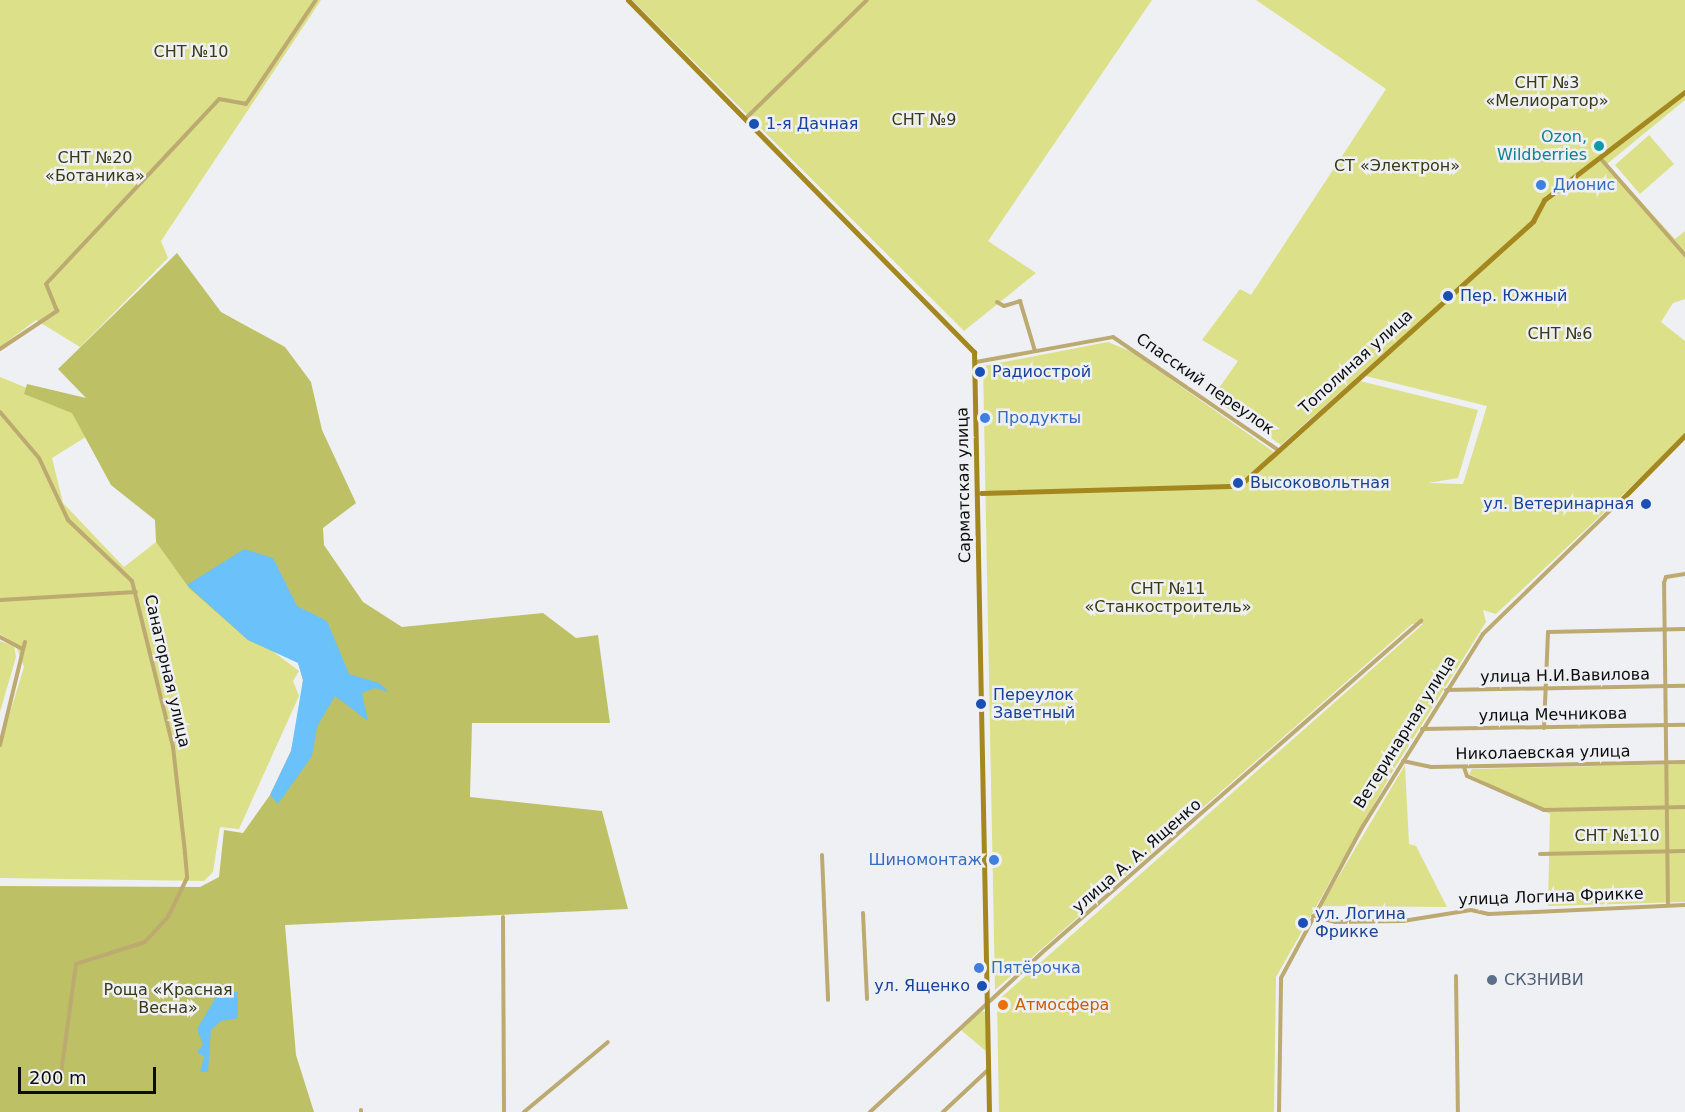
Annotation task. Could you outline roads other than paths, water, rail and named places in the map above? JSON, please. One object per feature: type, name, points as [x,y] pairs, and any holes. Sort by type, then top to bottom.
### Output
[{"type":"main road","name":"Сарматская улица","points":[[628,0],[968,342],[976,362],[990,999],[989,1112]]},
{"type":"main road","name":"Тополиная улица","points":[[981,493],[1239,486],[1533,221],[1544,200],[1601,159],[1685,92]]},
{"type":"main road","name":"Ветеринарная улица","points":[[1621,500],[1685,435]]},
{"type":"street","points":[[0,349],[57,311],[46,284],[219,99],[246,104],[316,0]]},
{"type":"street","points":[[745,119],[867,0]]},
{"type":"street","points":[[1601,159],[1685,255]]},
{"type":"street","points":[[997,302],[1004,306],[1020,301],[1035,351]]},
{"type":"street","name":"Спасский переулок","points":[[976,362],[1113,337],[1278,450]]},
{"type":"street","name":"Санаторная улица","points":[[0,412],[39,458],[68,520],[119,567],[136,592],[173,747],[187,878],[168,917],[145,942],[76,964],[61,1073]]},
{"type":"street","name":"Ветеринарная улица","points":[[1279,1112],[1278,989],[1313,916],[1422,729],[1488,627],[1621,500]]},
{"type":"street","points":[[1668,905],[1666,577],[1685,574]]},
{"type":"street","points":[[0,600],[136,592]]},
{"type":"street","name":"улица А. А. Ященко","points":[[870,1112],[990,999],[1421,621]]},
{"type":"street","points":[[1544,728],[1548,632],[1685,629]]},
{"type":"street","points":[[0,638],[24,649]]},
{"type":"street","points":[[0,745],[25,642]]},
{"type":"street","name":"улица Н.И.Вавилова","points":[[1446,690],[1685,686]]},
{"type":"street","name":"улица Мечникова","points":[[1422,729],[1685,726]]},
{"type":"street","name":"Николаевская улица","points":[[1403,761],[1464,767],[1685,762]]},
{"type":"street","points":[[1464,767],[1467,776],[1544,810],[1685,807]]},
{"type":"street","points":[[1540,855],[1685,851]]},
{"type":"street","points":[[822,855],[828,1000]]},
{"type":"street","name":"улица Логина Фрикке","points":[[1313,916],[1335,922],[1403,921],[1471,910],[1685,905]]},
{"type":"street","points":[[863,913],[867,999]]},
{"type":"street","points":[[503,917],[504,1112]]},
{"type":"street","points":[[1456,976],[1458,1112]]},
{"type":"street","points":[[524,1112],[608,1042]]},
{"type":"street","points":[[943,1112],[990,1068]]},
{"type":"water","points":[[244,549],[273,558],[297,606],[327,621],[349,674],[379,683],[389,692],[375,688],[362,693],[368,721],[335,696],[317,727],[312,756],[278,804],[270,795],[291,751],[303,680],[298,663],[248,640],[187,585]]},
{"type":"water","points":[[219,992],[238,992],[238,1018],[221,1021],[211,1030],[208,1072],[200,1072],[204,1057],[197,1052],[203,1045],[197,1029]]},
{"type":"place","name":"1-я Дачная","points":[[754,124]]},
{"type":"place","name":"Ozon, Wildberries","points":[[1599,146]]},
{"type":"place","name":"Дионис","points":[[1541,185]]},
{"type":"place","name":"Пер. Южный","points":[[1448,296]]},
{"type":"place","name":"Радиострой","points":[[980,372]]},
{"type":"place","name":"Продукты","points":[[985,418]]},
{"type":"place","name":"Высоковольтная","points":[[1238,483]]},
{"type":"place","name":"ул. Ветеринарная","points":[[1646,504]]},
{"type":"place","name":"Переулок Заветный","points":[[981,704]]},
{"type":"place","name":"Шиномонтаж","points":[[994,860]]},
{"type":"place","name":"ул. Логина Фрикке","points":[[1303,923]]},
{"type":"place","name":"Пятёрочка","points":[[979,968]]},
{"type":"place","name":"СКЗНИВИ","points":[[1492,980]]},
{"type":"place","name":"ул. Ященко","points":[[982,986]]},
{"type":"place","name":"Атмосфера","points":[[1003,1005]]},
{"type":"park label","name":"СНТ №10","points":[[191,52]]},
{"type":"park label","name":"СНТ №3 «Мелиоратор»","points":[[1547,92]]},
{"type":"park label","name":"СНТ №9","points":[[924,120]]},
{"type":"park label","name":"СТ «Электрон»","points":[[1397,166]]},
{"type":"park label","name":"СНТ №20 «Ботаника»","points":[[95,167]]},
{"type":"park label","name":"СНТ №6","points":[[1560,334]]},
{"type":"park label","name":"СНТ №11 «Станкостроитель»","points":[[1168,598]]},
{"type":"park label","name":"СНТ №110","points":[[1617,836]]},
{"type":"park label","name":"Роща «Красная Весна»","points":[[168,999]]}]
